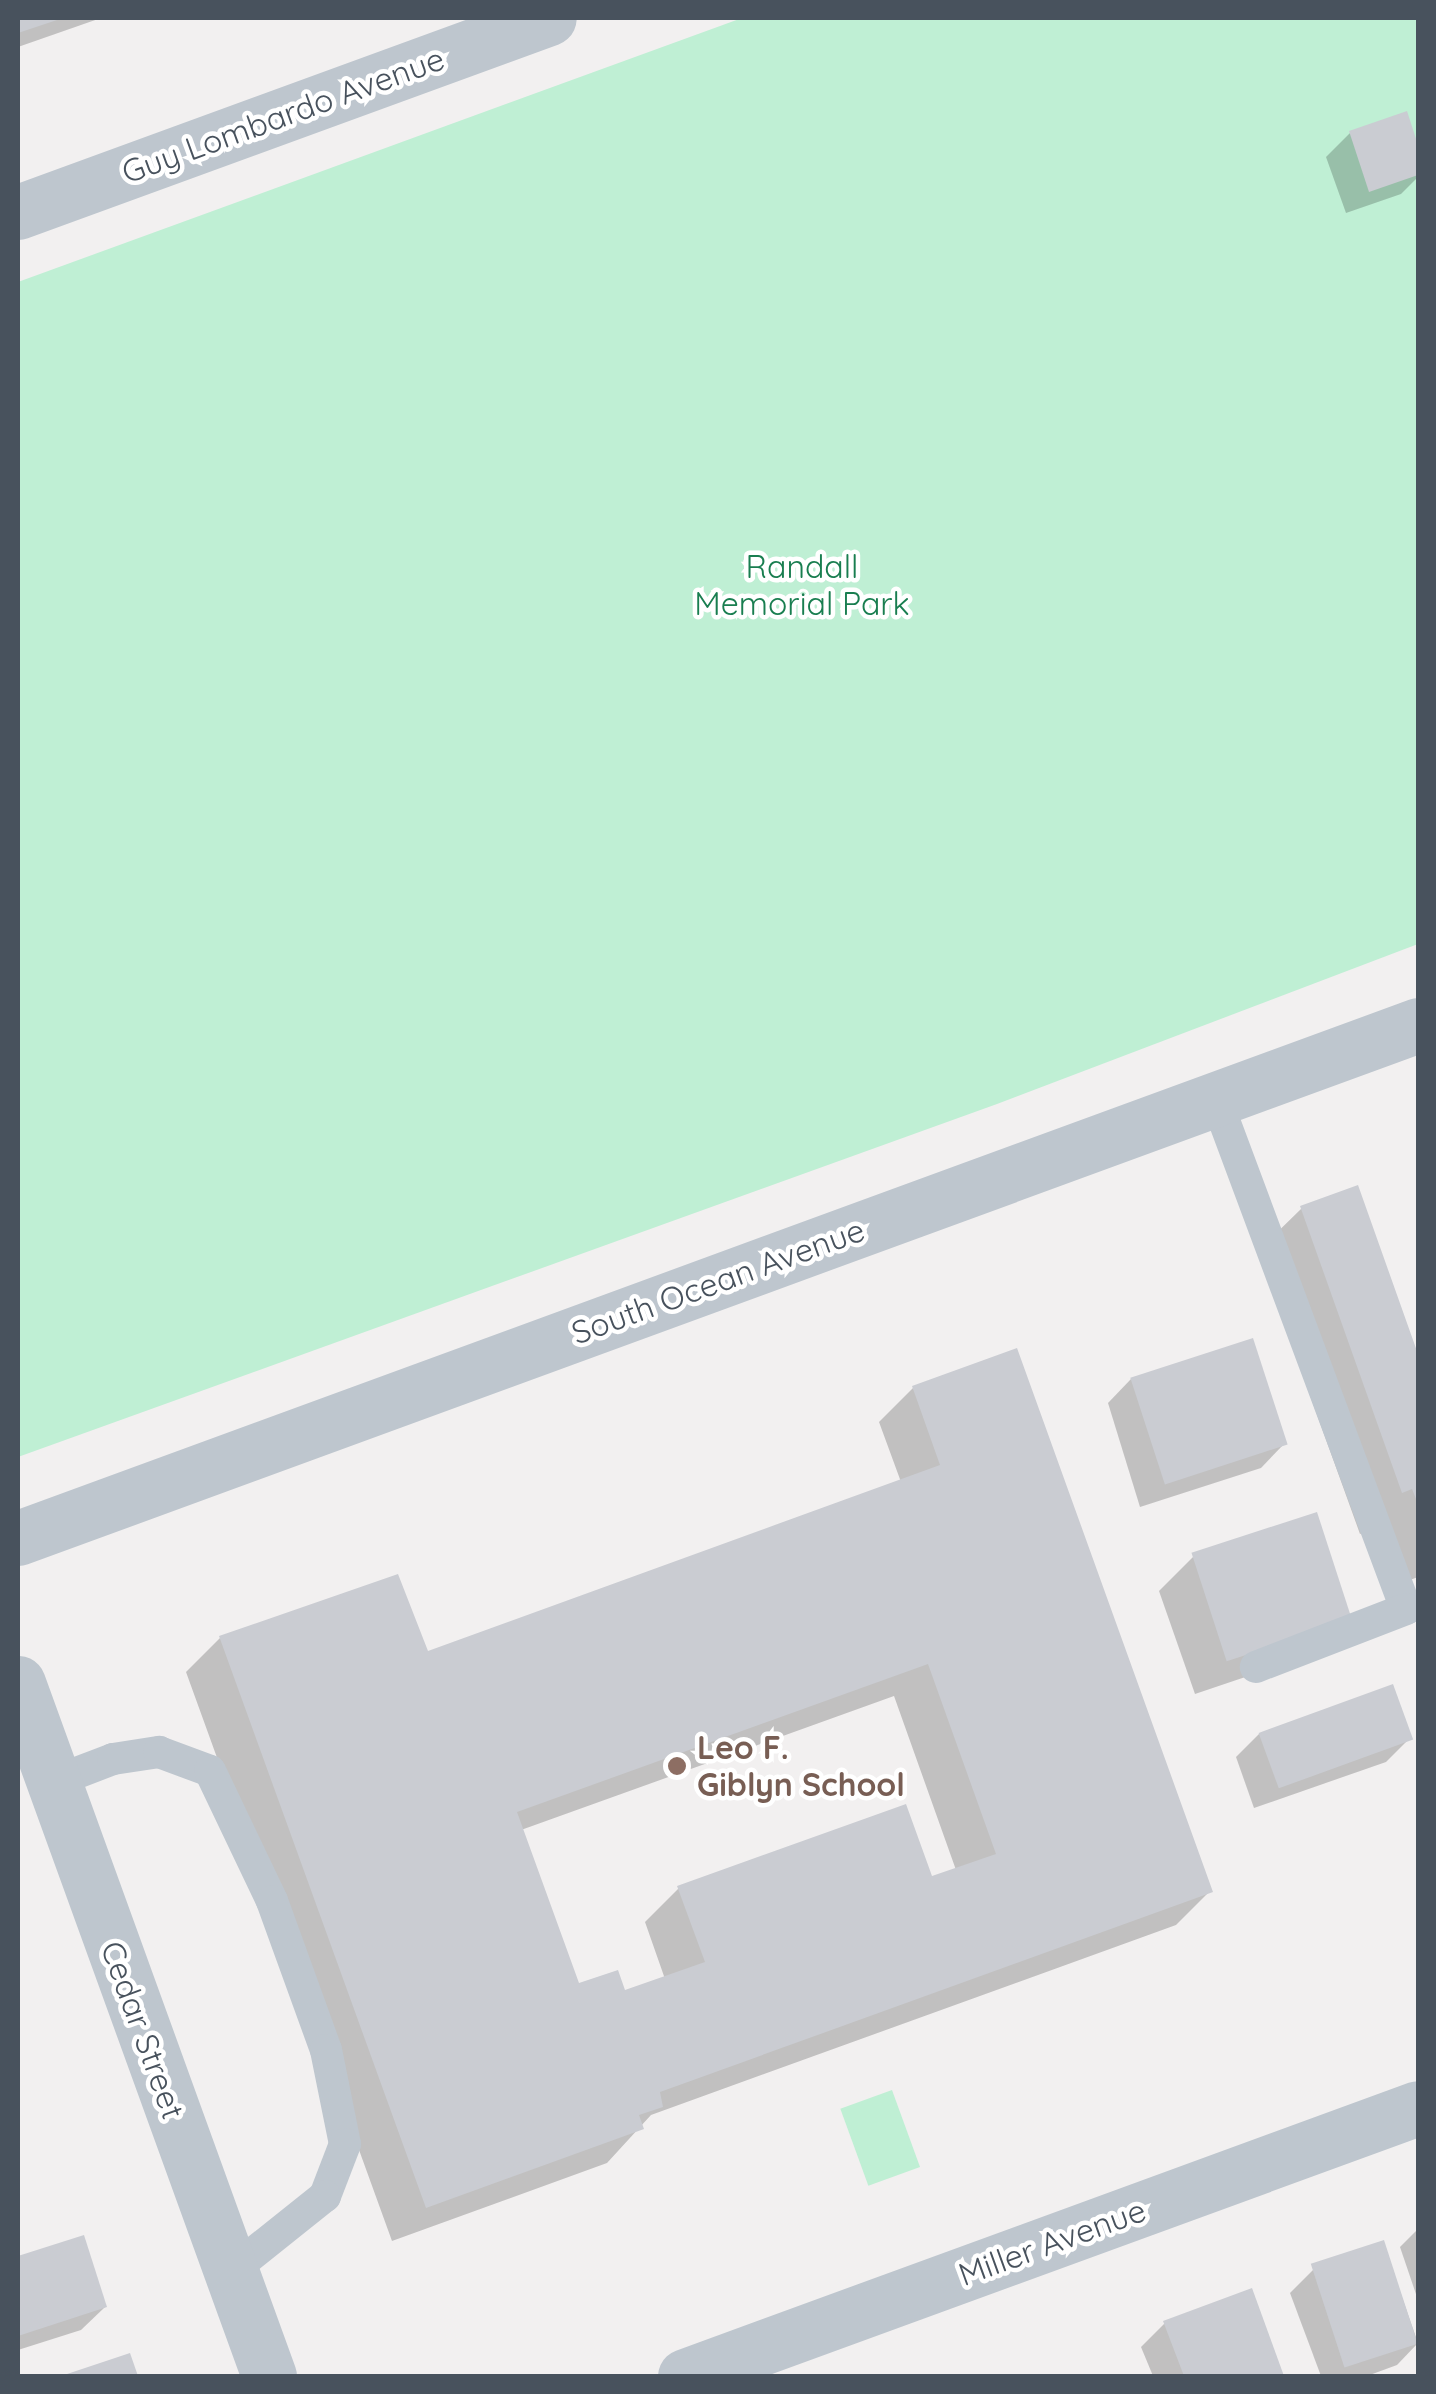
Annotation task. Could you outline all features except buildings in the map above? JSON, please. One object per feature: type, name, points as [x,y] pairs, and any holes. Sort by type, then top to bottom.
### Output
[{"type":"street","name":"Guy Lombardo Avenue","points":[[18,212],[549,18]]},
{"type":"street","name":"South Ocean Avenue","points":[[18,1538],[1418,1025]]},
{"type":"street","name":"Cedar Street","points":[[18,1684],[269,2376]]},
{"type":"street","name":"Miller Avenue","points":[[684,2376],[1418,2108]]},
{"type":"lane","points":[[1216,1099],[1406,1610],[1256,1668]]},
{"type":"lane","points":[[54,1782],[113,1758],[160,1752],[210,1771],[272,1901],[326,2050],[345,2144],[325,2196],[230,2271]]},
{"type":"green space","name":"Randall Memorial Park","points":[[742,18],[1418,18],[1418,944],[997,1104],[18,1457],[18,282]]},
{"type":"green space","points":[[892,2090],[920,2167],[868,2186],[840,2109]]},
{"type":"place","name":"Leo F. Giblyn School","points":[[677,1766]]}]
